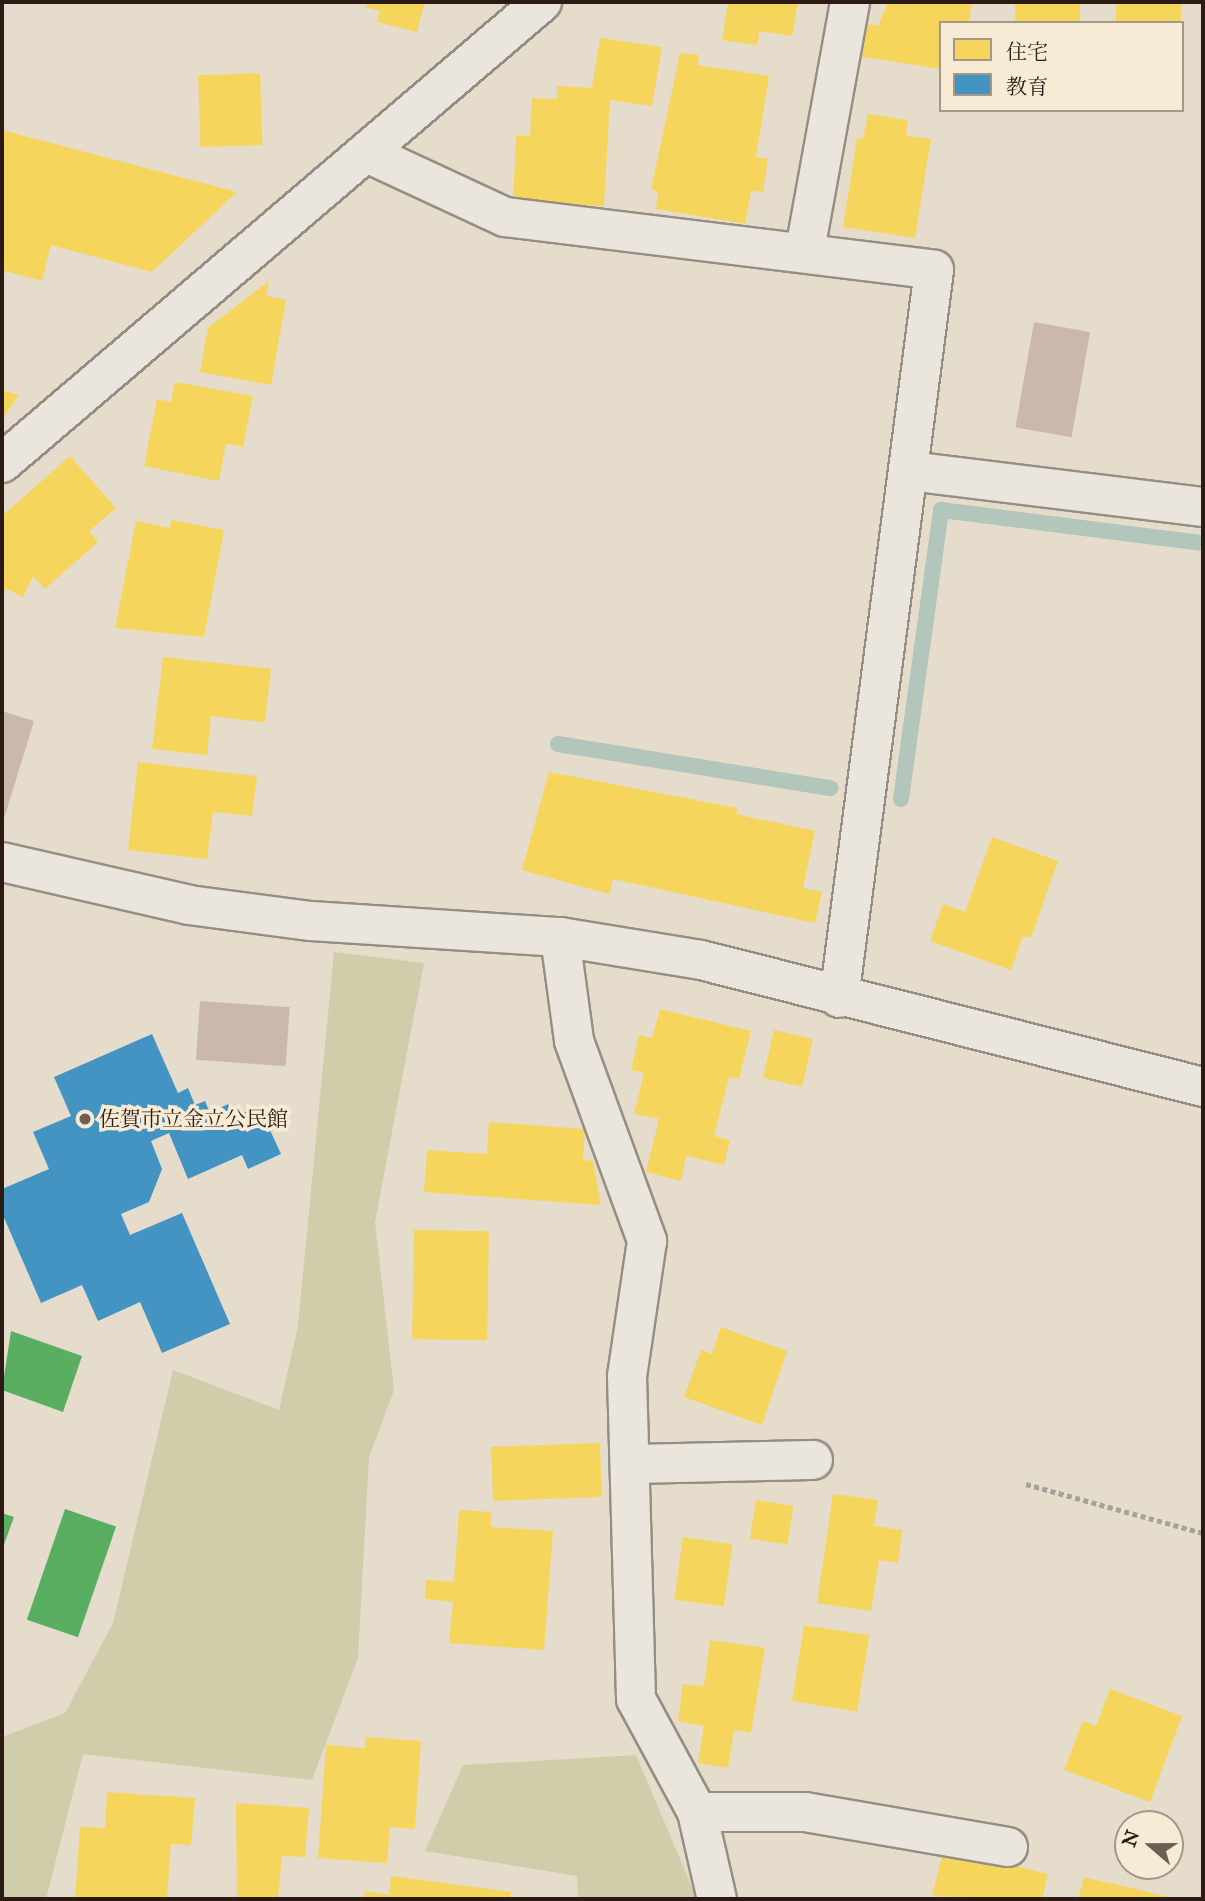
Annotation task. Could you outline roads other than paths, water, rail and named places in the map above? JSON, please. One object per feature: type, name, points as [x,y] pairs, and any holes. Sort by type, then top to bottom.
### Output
[{"type":"street","points":[[2,463],[542,2]]},
{"type":"street","points":[[805,250],[849,2]]},
{"type":"street","points":[[367,153],[505,218],[805,250],[934,270],[839,998]]},
{"type":"street","points":[[909,471],[1203,507]]},
{"type":"street","points":[[2,862],[189,905],[284,918],[560,937],[701,960],[839,998],[1203,1087]]},
{"type":"street","points":[[560,937],[574,1041],[647,1241],[627,1376],[636,1699],[697,1812],[717,1899]]},
{"type":"street","points":[[631,1464],[813,1461]]},
{"type":"street","points":[[697,1812],[805,1812],[1008,1847]]},
{"type":"waterway","points":[[901,799],[941,510],[1203,543]]},
{"type":"waterway","points":[[558,744],[830,788]]},
{"type":"place","name":"佐賀市立金立公民館","points":[[85,1119]]}]
